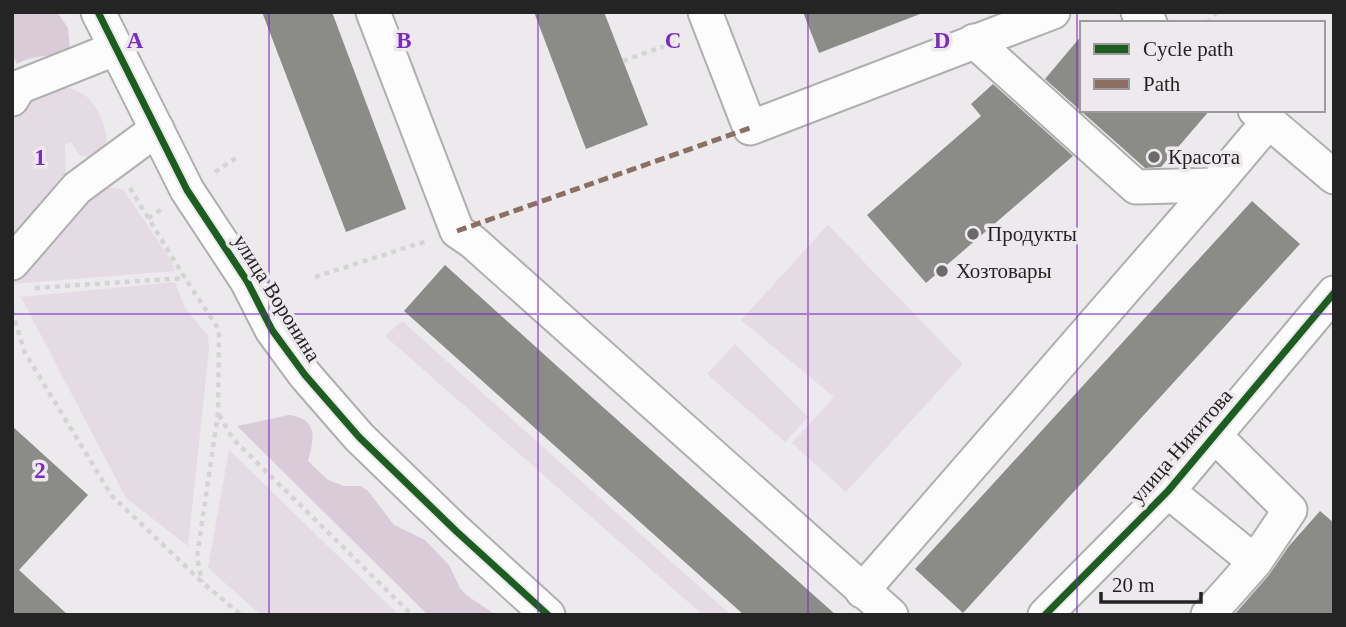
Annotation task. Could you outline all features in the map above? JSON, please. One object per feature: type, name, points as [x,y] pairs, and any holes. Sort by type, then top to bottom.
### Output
[{"type":"street","name":"улица Воронина","points":[[98,12],[187,190],[247,281],[272,330],[305,375],[359,437],[548,615]]},
{"type":"street","points":[[373,12],[457,231],[473,242],[891,615]]},
{"type":"street","points":[[705,12],[750,128],[1053,12]]},
{"type":"street","points":[[974,41],[1136,187],[1214,185]]},
{"type":"street","points":[[12,99],[19,87],[117,48]]},
{"type":"street","points":[[862,591],[1214,185],[1261,116],[1334,177]]},
{"type":"street","points":[[19,276],[77,188],[157,129]]},
{"type":"street","name":"улица Никитова","points":[[1045,615],[1168,491],[1329,305]]},
{"type":"street","points":[[1208,615],[1255,562],[1290,510],[1215,436]]},
{"type":"street","points":[[1168,491],[1255,562]]},
{"type":"path","points":[[114,161],[184,278],[219,330],[218,413],[197,557],[202,582]]},
{"type":"path","points":[[315,277],[457,231]]},
{"type":"path","points":[[19,276],[184,278]]},
{"type":"path","points":[[12,311],[25,353],[112,495],[202,582],[241,615]]},
{"type":"path","points":[[218,413],[233,439],[412,615]]},
{"type":"shaded area","points":[[12,12],[57,12],[68,28],[70,52],[36,57],[17,64],[12,54]]},
{"type":"shaded area","points":[[57,85],[80,92],[93,104],[102,118],[106,134],[105,148],[100,158],[80,156],[72,143],[65,144],[66,180],[12,248],[12,106]]},
{"type":"shaded area","points":[[101,187],[123,189],[172,262],[175,271],[12,284],[12,272]]},
{"type":"shaded area","points":[[828,225],[963,364],[846,492],[792,443],[834,397],[741,320]]},
{"type":"shaded area","points":[[175,282],[185,308],[208,336],[209,349],[188,546],[126,498],[21,297]]},
{"type":"shaded area","points":[[402,321],[731,615],[703,615],[385,336]]},
{"type":"shaded area","points":[[735,344],[808,417],[785,442],[707,374]]},
{"type":"shaded area","points":[[289,415],[299,417],[310,426],[313,438],[308,461],[328,480],[344,486],[361,486],[368,491],[394,525],[425,540],[449,565],[466,595],[496,615],[428,615],[237,426]]},
{"type":"shaded area","points":[[229,450],[399,615],[261,615],[208,568]]},
{"type":"building","points":[[262,12],[332,12],[406,209],[346,232]]},
{"type":"building","points":[[534,12],[604,12],[648,125],[586,149]]},
{"type":"building","points":[[803,12],[919,12],[920,14],[819,53]]},
{"type":"building","points":[[1080,37],[1080,110],[1045,79]]},
{"type":"building","points":[[993,84],[1073,156],[926,283],[867,215],[981,116],[971,104]]},
{"type":"building","points":[[1082,112],[1208,112],[1161,167],[1145,168]]},
{"type":"building","points":[[1252,201],[1300,244],[963,613],[915,569]]},
{"type":"building","points":[[445,265],[836,615],[744,615],[404,311]]},
{"type":"building","points":[[12,426],[88,495],[19,570],[68,615],[12,615]]},
{"type":"building","points":[[1320,511],[1334,523],[1334,615],[1234,615],[1269,575],[1289,546]]},
{"type":"marked path","points":[[457,231],[750,128]]},
{"type":"cycle path","points":[[98,12],[187,190],[247,281],[272,330],[305,375],[359,437],[548,615]]},
{"type":"cycle path","points":[[1045,615],[1168,491],[1334,293]]},
{"type":"place","name":"Красота","points":[[1154,157]]},
{"type":"place","name":"Продукты","points":[[973,234]]},
{"type":"place","name":"Хозтовары","points":[[942,271]]}]
